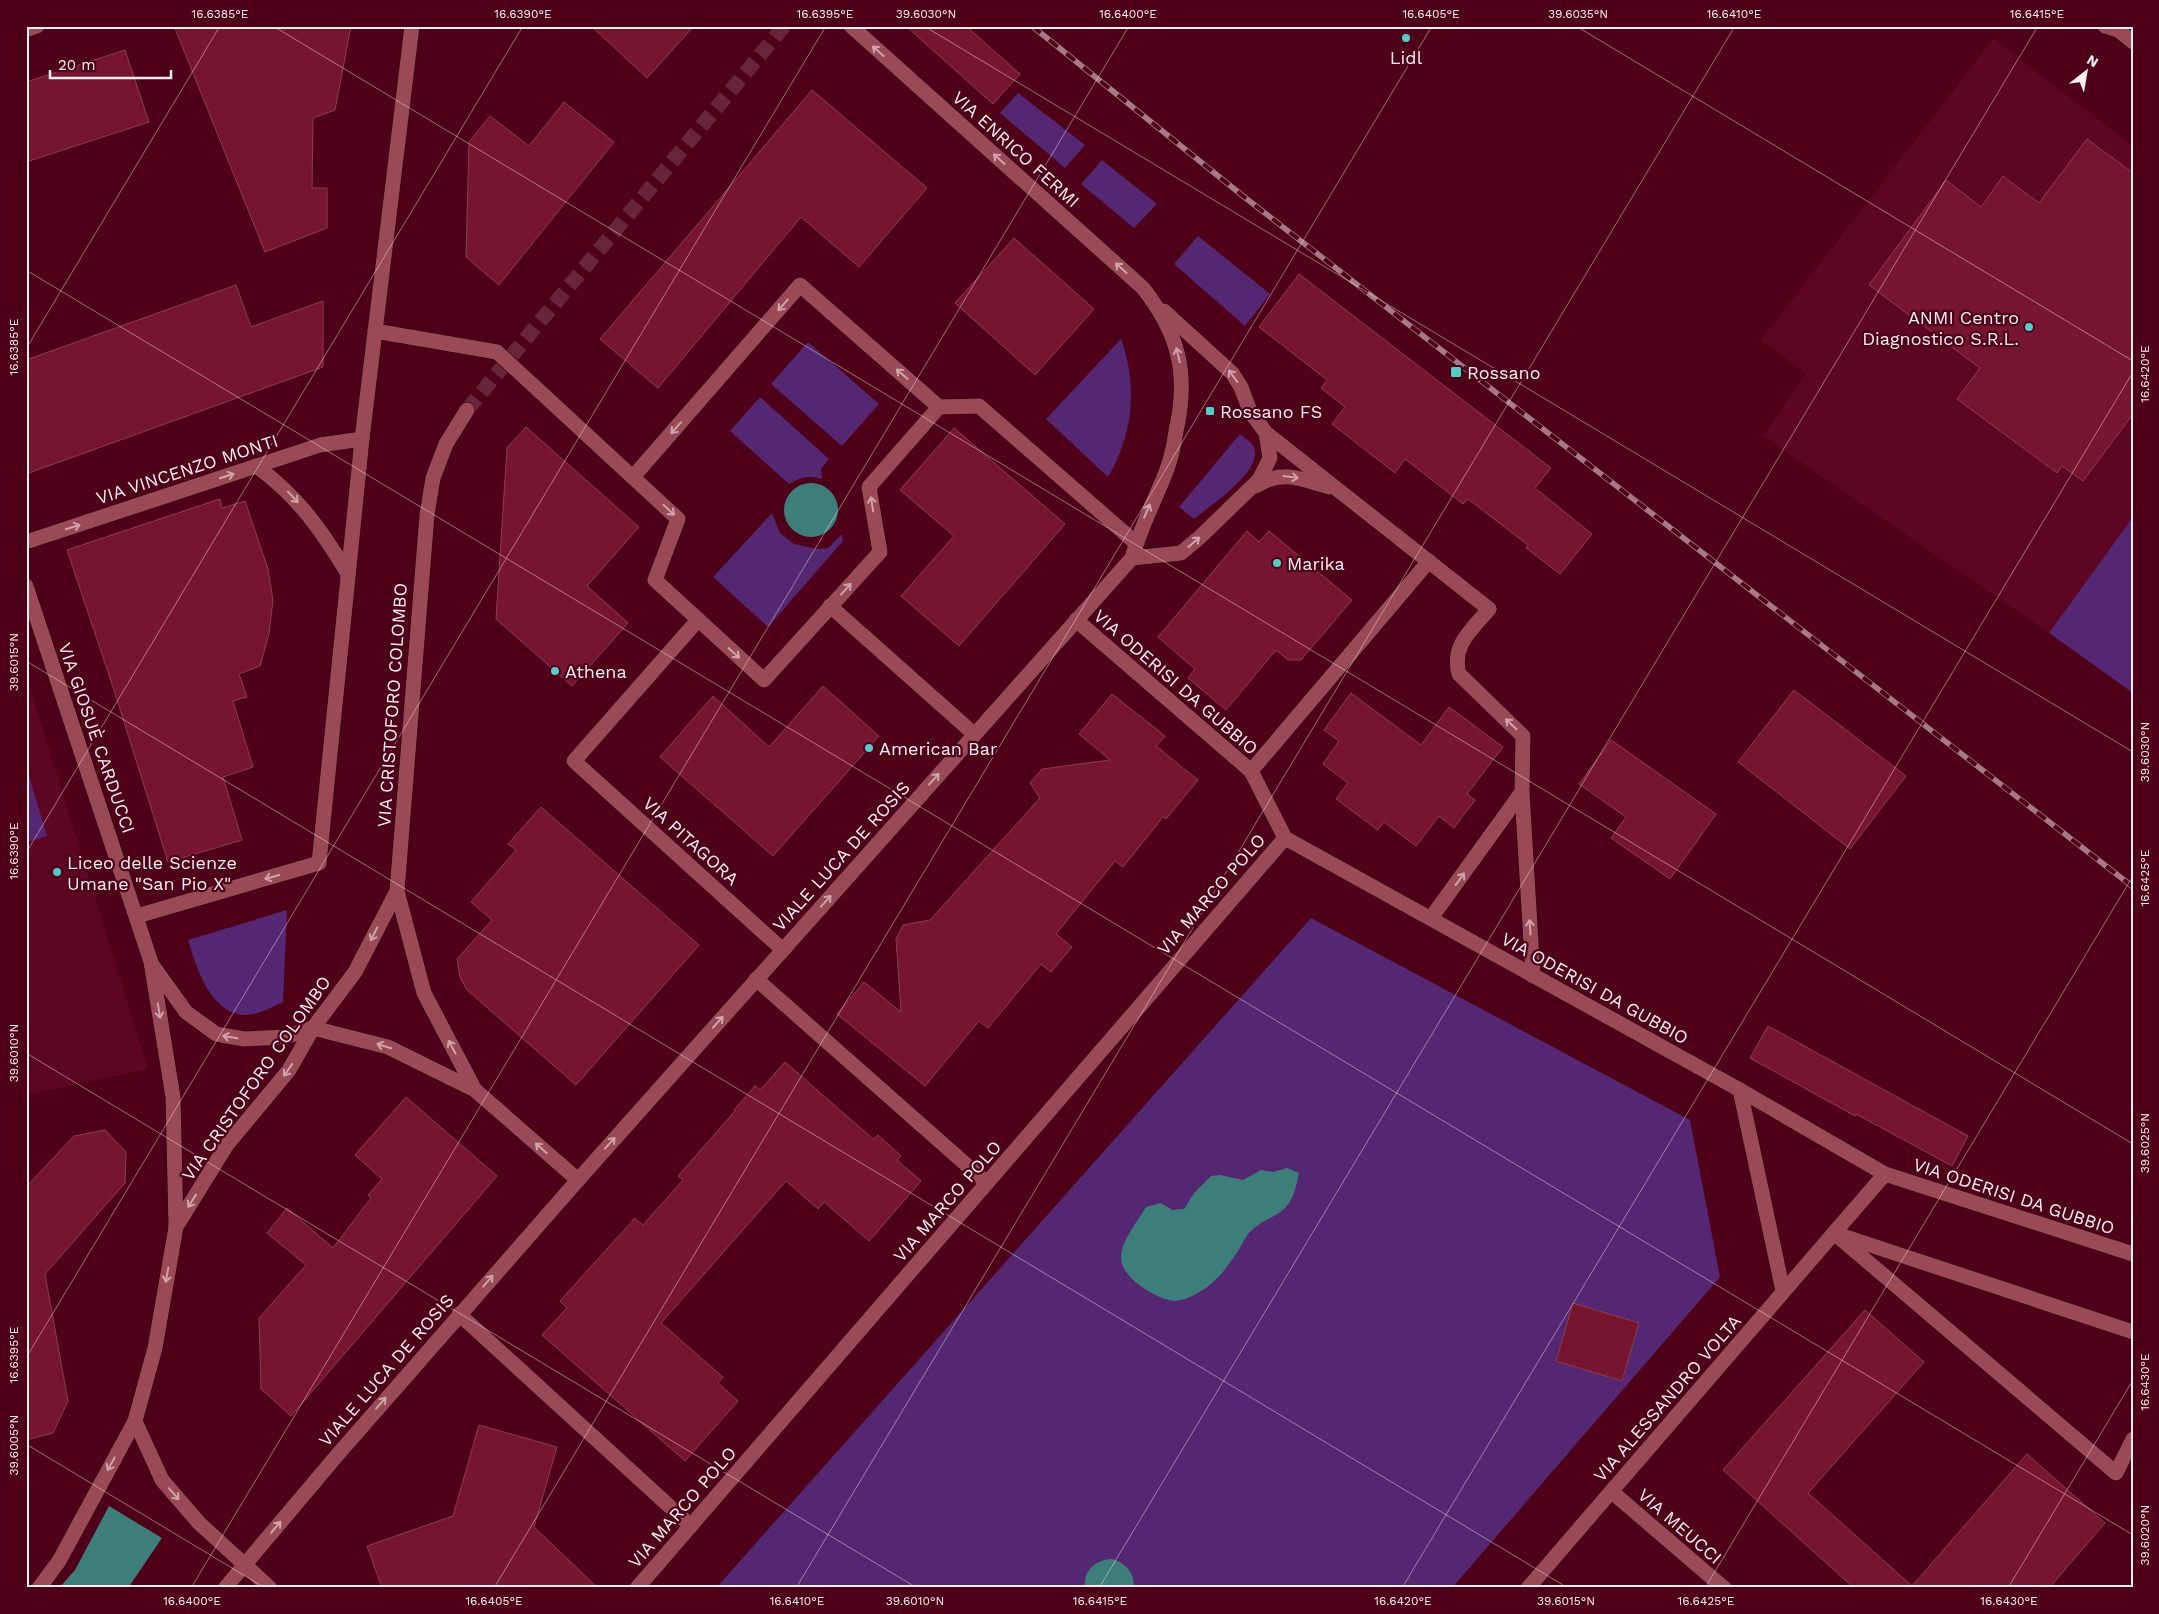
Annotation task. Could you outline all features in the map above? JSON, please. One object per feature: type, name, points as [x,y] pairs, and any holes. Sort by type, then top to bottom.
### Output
[{"type":"street","points":[[26,30],[37,26]]},
{"type":"street","points":[[137,916],[319,863],[362,439],[412,26]]},
{"type":"street","name":"VIA ENRICO FERMI","points":[[851,26],[1143,288],[1154,302]]},
{"type":"street","points":[[2105,26],[2118,30],[2133,42]]},
{"type":"street","points":[[633,477],[800,285],[938,407],[979,406],[1134,550],[1181,553],[1249,491],[1262,475],[1270,458],[1266,433]]},
{"type":"street","points":[[1154,302],[1232,373],[1256,422],[1266,433],[1489,609],[1460,644],[1455,661],[1459,674],[1523,736],[1522,792],[1533,976]]},
{"type":"street","name":"VIALE LUCA DE ROSIS","points":[[225,1588],[459,1314],[1076,620],[1134,550],[1144,520],[1166,472],[1172,452],[1182,398],[1182,379],[1175,342],[1154,302]]},
{"type":"street","points":[[375,330],[497,352],[678,519],[655,580],[764,680],[880,552],[869,487],[938,407]]},
{"type":"street","name":"VIA CRISTOFORO COLOMBO","points":[[39,1588],[59,1561],[135,1421],[155,1348],[176,1227],[226,1146],[289,1070],[312,1028],[355,972],[397,891],[427,515],[433,478],[446,444],[468,410]]},
{"type":"street","name":"VIA VINCENZO MONTI","points":[[26,542],[320,445],[362,439]]},
{"type":"street","points":[[256,466],[279,483],[310,515],[348,574]]},
{"type":"street","points":[[1249,491],[1264,481],[1280,475],[1301,478],[1337,489]]},
{"type":"street","points":[[1251,771],[1429,561]]},
{"type":"street","name":"VIA GIOSUÈ CARDUCCI","points":[[26,586],[151,962],[173,1097],[176,1227]]},
{"type":"street","points":[[830,606],[974,734]]},
{"type":"street","name":"VIA PITAGORA","points":[[698,620],[574,761],[782,950]]},
{"type":"street","name":"VIA ODERISI DA GUBBIO","points":[[1076,620],[1251,771],[1285,838],[1740,1090],[1884,1174],[2133,1254]]},
{"type":"street","points":[[1431,918],[1522,792]]},
{"type":"street","name":"VIA MARCO POLO","points":[[637,1588],[1285,838]]},
{"type":"street","points":[[397,891],[424,993],[475,1090]]},
{"type":"street","points":[[151,962],[186,1012],[216,1034],[244,1039],[285,1037],[312,1028],[388,1047],[475,1090],[578,1180]]},
{"type":"street","points":[[756,979],[987,1183]]},
{"type":"street","points":[[1740,1090],[1783,1291]]},
{"type":"street","name":"VIA ALESSANDRO VOLTA","points":[[1528,1588],[1884,1174]]},
{"type":"street","points":[[1834,1233],[2133,1332]]},
{"type":"street","points":[[1834,1233],[2116,1473],[2133,1439]]},
{"type":"street","points":[[459,1314],[690,1526]]},
{"type":"street","points":[[135,1421],[162,1480],[199,1523],[270,1588]]},
{"type":"street","name":"VIA MEUCCI","points":[[1612,1492],[1724,1588]]},
{"type":"shaded area","points":[[1993,39],[2133,146],[2133,517],[2049,633],[1763,436],[1806,374],[1761,340]]},
{"type":"shaded area","points":[[1018,93],[1085,145],[1065,168],[1000,113]]},
{"type":"shaded area","points":[[1102,160],[1157,204],[1134,228],[1081,184]]},
{"type":"shaded area","points":[[1198,236],[1270,294],[1245,326],[1174,264]]},
{"type":"shaded area","points":[[1121,339],[1130,374],[1130,409],[1128,427],[1123,444],[1108,477],[1046,419]]},
{"type":"shaded area","points":[[808,342],[879,404],[842,446],[771,384]]},
{"type":"shaded area","points":[[760,397],[829,459],[821,469],[822,479],[805,477],[789,484],[730,431]]},
{"type":"shaded area","points":[[1240,434],[1254,448],[1255,457],[1251,467],[1233,487],[1194,519],[1179,507]]},
{"type":"shaded area","points":[[772,513],[780,533],[794,544],[817,549],[828,548],[842,534],[843,541],[768,627],[713,577]]},
{"type":"shaded area","points":[[2133,517],[2133,693],[2049,633]]},
{"type":"shaded area","name":"Liceo delle Scienze Umane \"San Pio X\"","points":[[26,674],[148,1069],[26,1095]]},
{"type":"shaded area","points":[[26,766],[47,836],[26,842]]},
{"type":"shaded area","points":[[287,910],[283,1002],[251,1015],[234,1013],[223,1007],[207,988],[188,940]]},
{"type":"shaded area","points":[[1311,918],[1690,1120],[1720,1277],[1452,1588],[716,1588]]},
{"type":"water","points":[[806,483],[816,483],[826,487],[834,495],[838,510],[834,525],[826,533],[816,537],[806,537],[796,533],[788,525],[784,515],[784,505],[788,495],[796,487]]},
{"type":"water","points":[[1287,1168],[1299,1173],[1295,1190],[1288,1205],[1250,1232],[1226,1268],[1203,1290],[1182,1300],[1174,1301],[1149,1292],[1127,1273],[1121,1258],[1124,1245],[1130,1231],[1146,1207],[1161,1203],[1172,1210],[1184,1209],[1194,1193],[1211,1176],[1220,1175],[1243,1180],[1261,1170],[1273,1172]]},
{"type":"water","points":[[109,1506],[162,1538],[128,1588],[59,1588],[75,1570]]},
{"type":"water","points":[[1112,1559],[1128,1569],[1133,1577],[1134,1588],[1085,1588],[1086,1576],[1091,1567],[1100,1561]]},
{"type":"building","points":[[174,26],[351,26],[335,110],[313,118],[312,188],[327,188],[327,228],[265,252]]},
{"type":"building","points":[[591,26],[694,26],[647,78]]},
{"type":"building","points":[[906,26],[966,26],[1020,74],[993,104]]},
{"type":"building","points":[[125,50],[149,122],[26,162],[26,82]]},
{"type":"building","points":[[812,90],[927,188],[859,267],[801,217],[658,388],[600,339]]},
{"type":"building","points":[[564,102],[614,142],[499,285],[466,257],[469,142],[490,116],[529,146]]},
{"type":"building","name":"ANMI Centro Diagnostico S.R.L.","points":[[2087,139],[2133,173],[2133,414],[2083,481],[2062,466],[2057,473],[1957,399],[1980,368],[1869,285],[1946,180],[1981,207],[2003,176],[2039,203]]},
{"type":"building","points":[[1014,238],[1094,309],[1035,375],[955,303]]},
{"type":"building","points":[[1299,274],[1551,468],[1535,488],[1592,534],[1560,574],[1526,548],[1528,545],[1468,499],[1463,504],[1405,459],[1395,473],[1332,424],[1345,407],[1321,388],[1327,380],[1259,327]]},
{"type":"building","points":[[236,285],[251,327],[323,301],[323,367],[26,474],[26,360]]},
{"type":"building","points":[[526,427],[639,527],[587,586],[628,623],[572,686],[496,619],[507,448]]},
{"type":"building","points":[[954,428],[1065,524],[959,646],[901,596],[954,536],[900,490]]},
{"type":"building","points":[[220,499],[222,508],[245,501],[268,569],[273,600],[269,634],[260,666],[239,674],[247,697],[233,701],[253,767],[223,777],[242,840],[168,862],[114,690],[67,550]]},
{"type":"building","points":[[1247,531],[1259,542],[1269,531],[1352,600],[1301,660],[1288,660],[1276,650],[1226,710],[1188,678],[1195,669],[1158,637]]},
{"type":"building","points":[[823,686],[879,736],[773,856],[660,757],[713,696],[769,747]]},
{"type":"building","points":[[1794,690],[1906,776],[1850,849],[1738,762]]},
{"type":"building","points":[[1351,693],[1421,745],[1449,707],[1503,747],[1467,794],[1475,800],[1454,828],[1439,816],[1416,846],[1384,822],[1378,830],[1336,799],[1348,783],[1323,764],[1339,741],[1324,730]]},
{"type":"building","points":[[1112,694],[1165,736],[1156,746],[1198,780],[1166,819],[1163,817],[1123,867],[1115,861],[1056,934],[1072,947],[1051,972],[1041,964],[988,1028],[979,1021],[925,1086],[837,1014],[864,982],[901,1012],[896,939],[903,925],[930,920],[1040,798],[1030,783],[1042,769],[1110,760],[1079,734]]},
{"type":"building","points":[[1611,740],[1716,814],[1670,879],[1611,838],[1626,817],[1579,784]]},
{"type":"building","points":[[541,807],[699,945],[576,1085],[467,990],[460,977],[457,959],[492,920],[471,902],[516,850],[508,844]]},
{"type":"building","points":[[1768,1026],[1968,1136],[1952,1166],[1856,1114],[1855,1116],[1750,1058]]},
{"type":"building","points":[[785,1062],[873,1139],[878,1135],[901,1156],[897,1160],[921,1181],[869,1241],[824,1202],[818,1209],[786,1181],[661,1323],[723,1377],[718,1383],[738,1401],[685,1461],[542,1335],[567,1308],[560,1301],[635,1218],[643,1225],[683,1180],[678,1176],[734,1110],[755,1086],[760,1090]]},
{"type":"building","points":[[406,1097],[497,1176],[291,1416],[261,1389],[259,1318],[306,1265],[267,1233],[287,1208],[333,1248],[371,1198],[368,1195],[382,1179],[355,1155]]},
{"type":"building","points":[[105,1130],[126,1152],[125,1183],[45,1274],[68,1401],[53,1433],[26,1440],[26,1187],[74,1136]]},
{"type":"building","points":[[1573,1303],[1639,1323],[1622,1381],[1556,1361]]},
{"type":"building","points":[[1865,1310],[1924,1362],[1808,1493],[1912,1586],[2027,1454],[2105,1523],[2049,1588],[1854,1588],[1723,1470]]},
{"type":"building","points":[[479,1425],[557,1447],[534,1527],[598,1588],[382,1588],[367,1546],[453,1516]]},
{"type":"tunnel","points":[[467,410],[784,26]]},
{"type":"railway","points":[[1032,26],[1243,196],[2133,887]]},
{"type":"place","name":"Lidl","points":[[1406,38]]},
{"type":"place","name":"ANMI Centro Diagnostico S.R.L.","points":[[2029,327]]},
{"type":"place","name":"Rossano","points":[[1456,372]]},
{"type":"place","name":"Rossano FS","points":[[1210,411]]},
{"type":"place","name":"Marika","points":[[1277,563]]},
{"type":"place","name":"Athena","points":[[555,671]]},
{"type":"place","name":"American Bar","points":[[869,748]]},
{"type":"place","name":"Liceo delle Scienze Umane \"San Pio X\"","points":[[57,872]]}]
